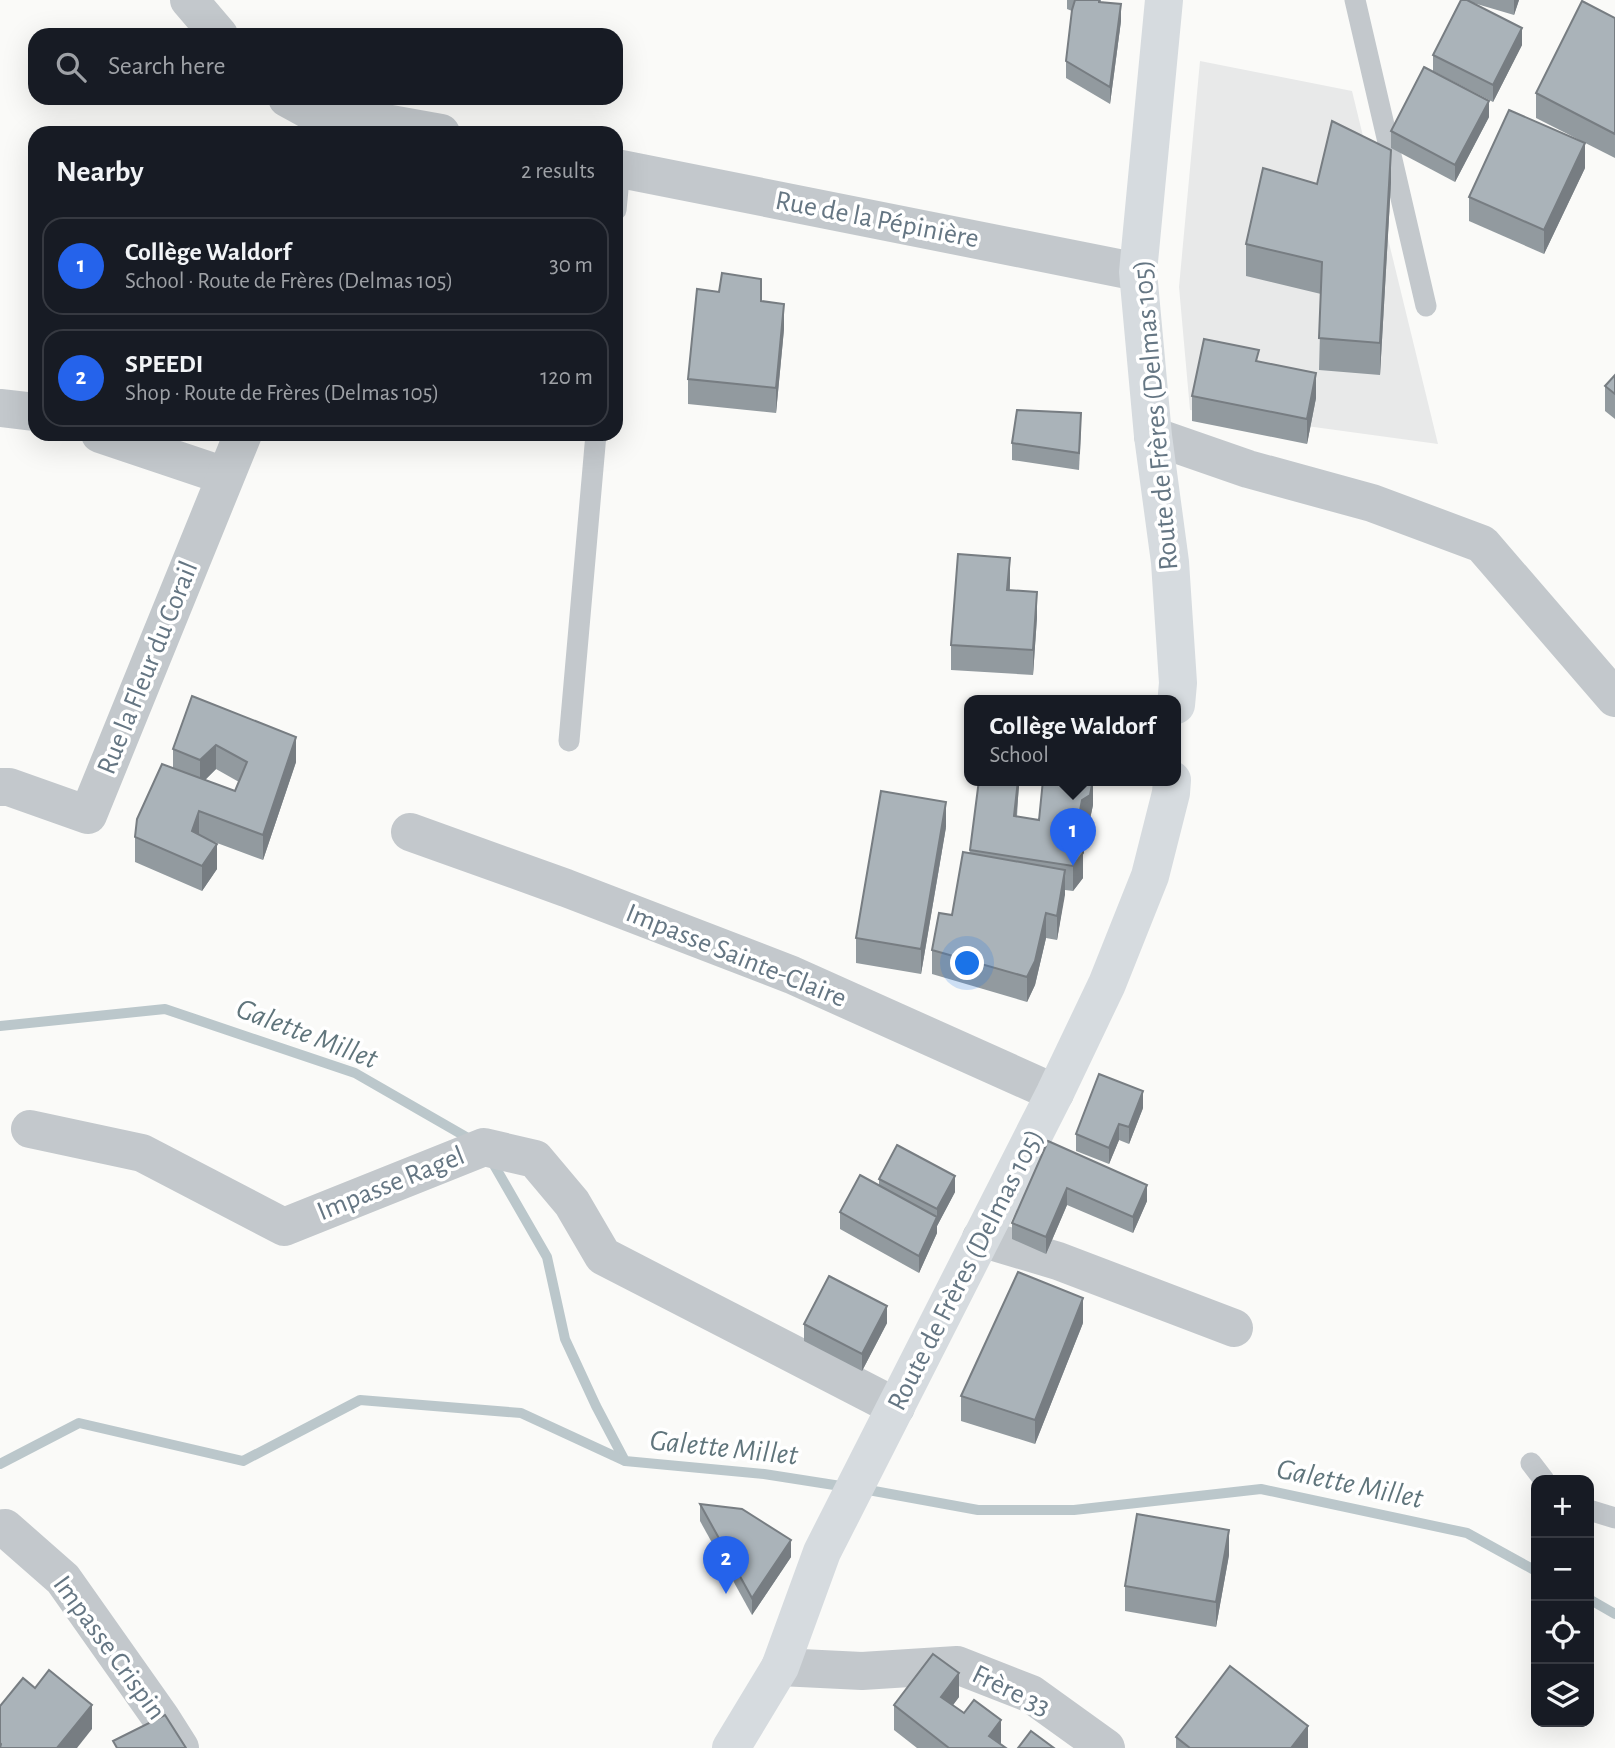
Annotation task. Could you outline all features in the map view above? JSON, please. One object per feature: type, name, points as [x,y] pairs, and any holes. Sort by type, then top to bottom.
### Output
[{"type":"main road","name":"Route de Frères (Delmas 105)","points":[[1164,0],[1138,272],[1153,436],[1170,562],[1177,695]]},
{"type":"main road","name":"Route de Frères (Delmas 105)","points":[[731,1748],[780,1667],[822,1552],[1055,1093],[1107,984],[1150,876],[1172,786]]},
{"type":"street","points":[[189,0],[213,28]]},
{"type":"street","points":[[300,105],[371,126]]},
{"type":"street","name":"Rue de la Pépinière","points":[[623,170],[1138,272]]},
{"type":"street","points":[[0,408],[28,411]]},
{"type":"street","points":[[1153,436],[1248,469],[1372,503],[1482,544],[1615,698]]},
{"type":"street","points":[[121,441],[225,476]]},
{"type":"street","name":"Rue la Fleur du Corail","points":[[0,787],[9,787],[88,815],[240,441]]},
{"type":"street","name":"Impasse Sainte-Claire","points":[[410,832],[566,888],[792,975],[1055,1093]]},
{"type":"street","name":"Impasse Ragel","points":[[30,1129],[142,1153],[284,1227],[484,1147],[535,1159],[572,1203],[603,1256],[889,1421]]},
{"type":"street","points":[[981,1238],[1058,1261],[1234,1328]]},
{"type":"street","name":"Impasse Crispin","points":[[0,1529],[5,1528],[63,1579],[180,1748]]},
{"type":"street","name":"Frère 33","points":[[780,1667],[862,1671],[957,1665],[1031,1694],[1106,1748]]},
{"type":"lane","points":[[1355,0],[1426,306]]},
{"type":"lane","points":[[569,741],[595,441]]},
{"type":"lane","points":[[1594,1512],[1615,1518]]},
{"type":"shaded area","points":[[1200,61],[1352,91],[1438,444],[1190,410],[1179,287]]},
{"type":"building","points":[[1075,0],[1121,4],[1110,87],[1066,61]]},
{"type":"building","points":[[1461,0],[1467,0],[1522,28],[1493,85],[1433,55]]},
{"type":"building","points":[[1582,1],[1615,18],[1615,134],[1536,93]]},
{"type":"building","points":[[1424,67],[1489,101],[1455,165],[1391,131]]},
{"type":"building","points":[[1509,110],[1585,143],[1544,230],[1469,197]]},
{"type":"building","points":[[1332,121],[1391,150],[1380,343],[1319,338],[1322,262],[1246,244],[1263,168],[1317,184]]},
{"type":"building","points":[[722,273],[761,279],[761,301],[784,304],[776,388],[688,379],[697,289],[719,292]]},
{"type":"building","points":[[1204,339],[1259,350],[1256,361],[1316,373],[1307,419],[1192,396]]},
{"type":"building","points":[[1615,375],[1615,394],[1605,386]]},
{"type":"building","points":[[1017,410],[1081,413],[1079,453],[1012,443]]},
{"type":"building","points":[[958,554],[1010,558],[1007,590],[1037,592],[1033,650],[951,645]]},
{"type":"building","points":[[192,696],[296,737],[263,835],[199,811],[192,831],[217,844],[202,866],[135,837],[137,819],[162,764],[235,791],[247,762],[216,745],[200,760],[173,749]]},
{"type":"building","points":[[978,786],[1017,786],[1014,816],[1039,820],[1042,786],[1092,786],[1090,795],[1082,800],[1076,831],[1083,840],[1083,853],[1073,866],[970,850]]},
{"type":"building","points":[[881,791],[946,802],[921,949],[856,938]]},
{"type":"building","points":[[963,852],[1065,870],[1057,916],[1046,913],[1035,961],[1027,977],[932,950],[939,913],[952,915]]},
{"type":"building","points":[[1099,1074],[1143,1091],[1129,1127],[1119,1124],[1109,1148],[1076,1134]]},
{"type":"building","points":[[1048,1141],[1147,1185],[1133,1217],[1067,1188],[1046,1237],[1012,1223]]},
{"type":"building","points":[[897,1145],[955,1176],[937,1209],[879,1179]]},
{"type":"building","points":[[860,1175],[937,1217],[919,1256],[840,1212]]},
{"type":"building","points":[[1018,1272],[1083,1298],[1035,1420],[961,1396]]},
{"type":"building","points":[[829,1276],[887,1306],[862,1354],[804,1324]]},
{"type":"building","points":[[700,1504],[742,1509],[791,1540],[752,1598]]},
{"type":"building","points":[[1137,1514],[1229,1530],[1216,1602],[1125,1586]]},
{"type":"building","points":[[933,1654],[959,1673],[941,1697],[964,1713],[974,1700],[1001,1720],[989,1736],[1006,1748],[949,1748],[894,1705]]},
{"type":"building","points":[[1230,1666],[1308,1726],[1291,1748],[1190,1748],[1176,1737]]},
{"type":"building","points":[[49,1670],[92,1705],[57,1748],[0,1748],[0,1706],[23,1678],[35,1688]]},
{"type":"building","points":[[165,1715],[186,1748],[117,1748],[113,1741]]},
{"type":"building","points":[[1031,1731],[1054,1748],[1018,1748]]},
{"type":"waterway","name":"Galette Millet","points":[[0,1026],[165,1009],[355,1073],[475,1142]]},
{"type":"waterway","name":"Galette Millet","points":[[490,1158],[547,1257],[565,1339],[625,1461],[764,1474],[847,1487]]},
{"type":"waterway","points":[[0,1464],[79,1423],[243,1461],[360,1400],[521,1413],[625,1461]]},
{"type":"waterway","name":"Galette Millet","points":[[863,1489],[978,1510],[1074,1510],[1261,1489],[1467,1533],[1531,1568]]},
{"type":"waterway","name":"Galette Millet","points":[[1592,1601],[1615,1614]]},
{"type":"place","name":"Collège Waldorf","points":[[1073,866]]},
{"type":"place","name":"SPEEDI","points":[[726,1594]]}]
